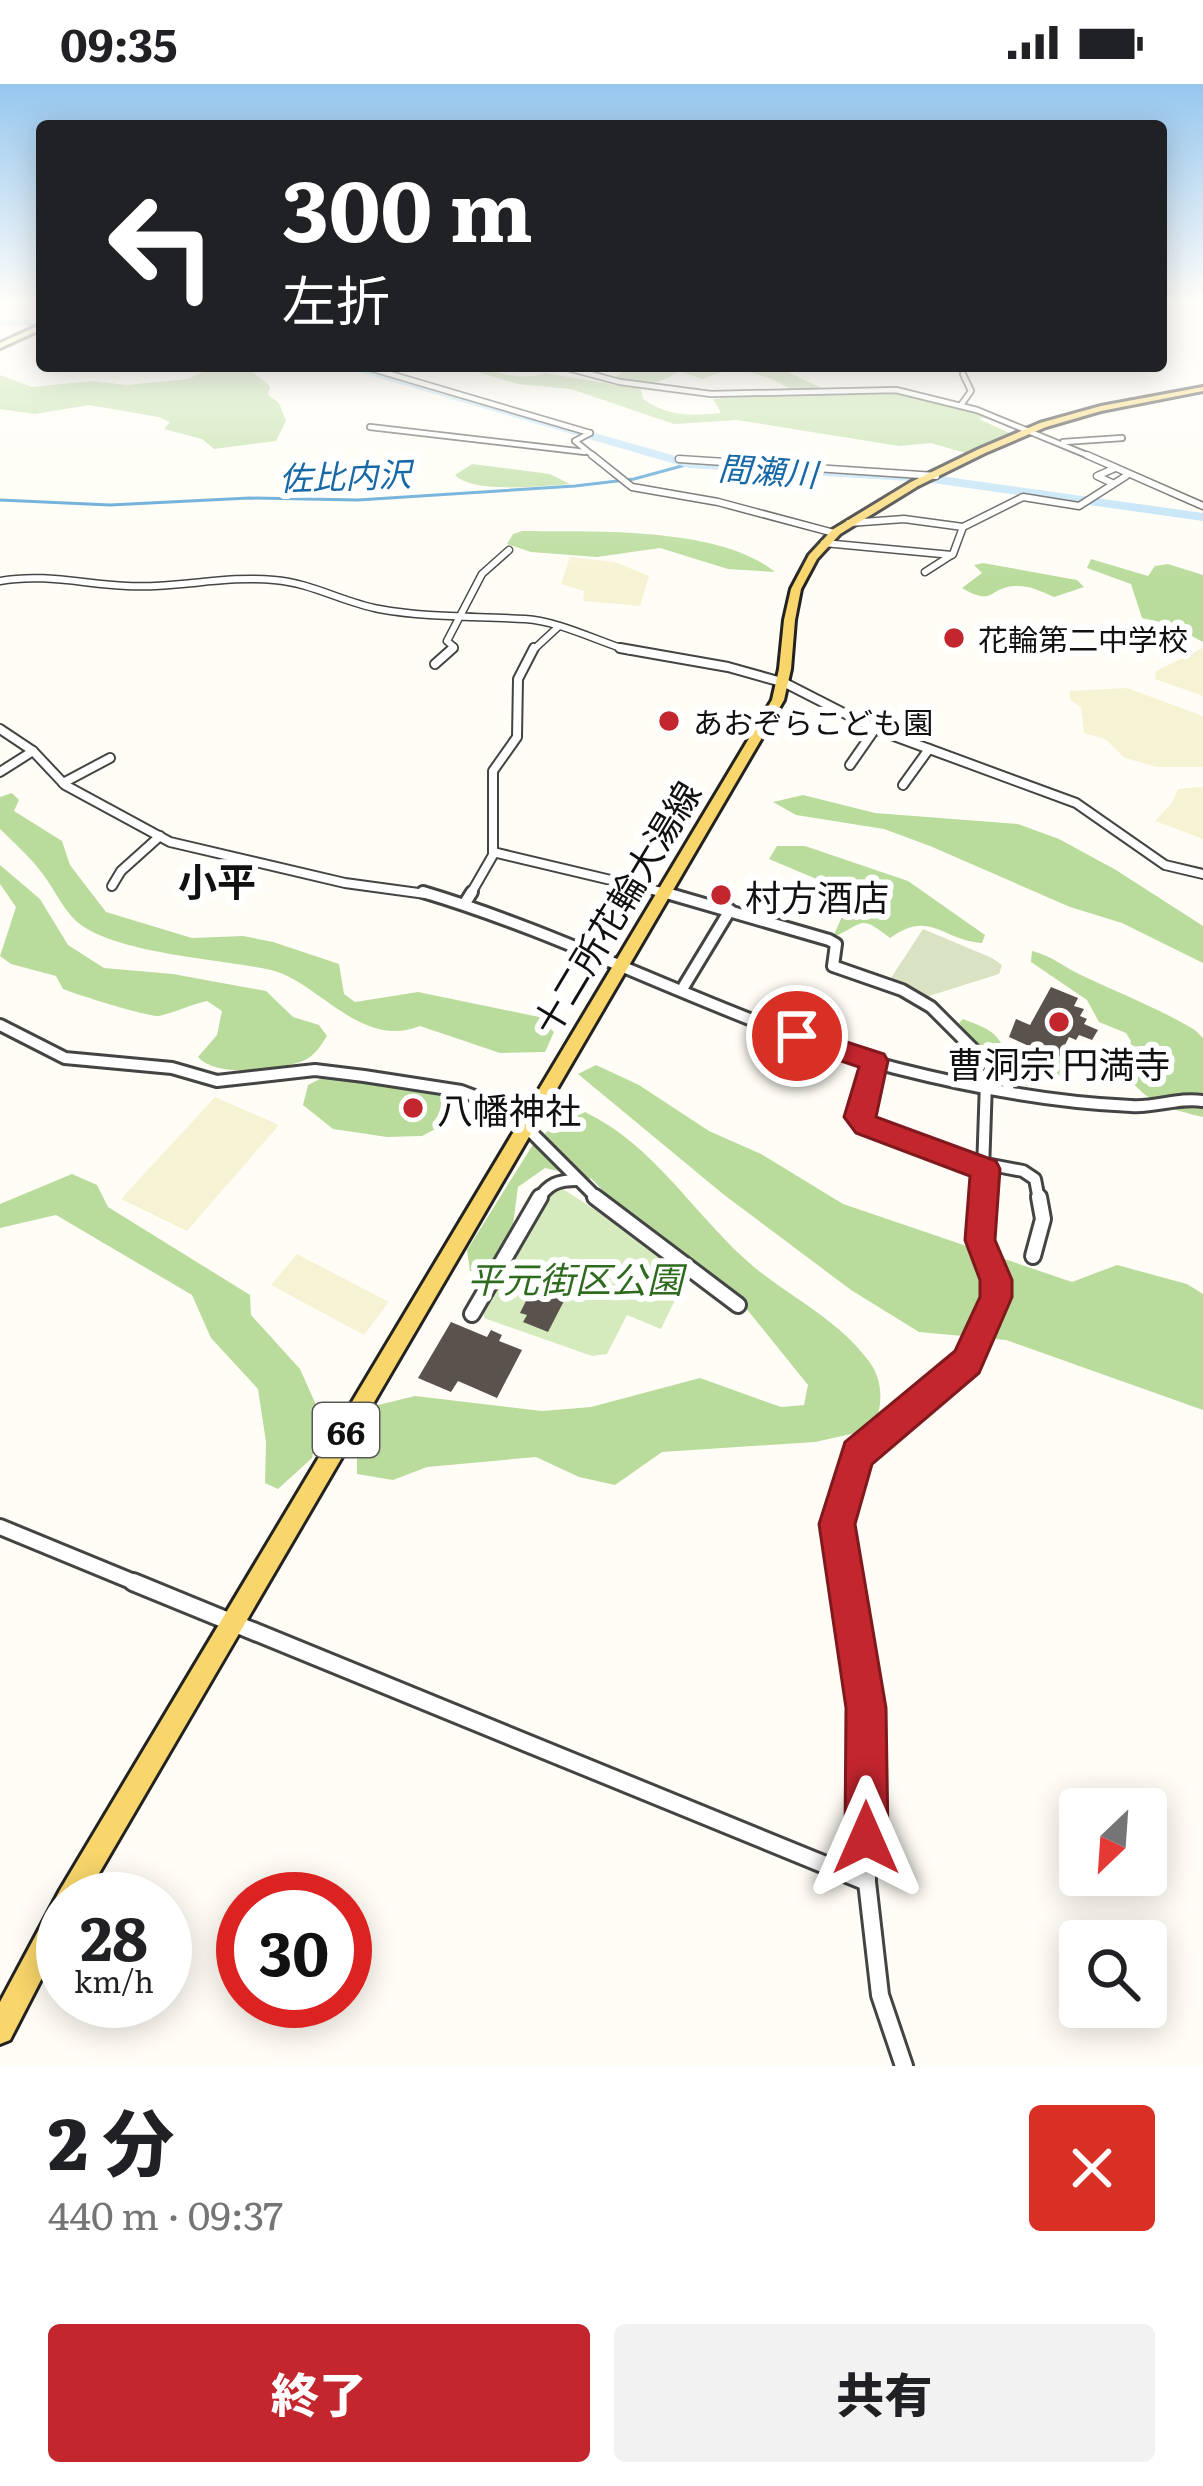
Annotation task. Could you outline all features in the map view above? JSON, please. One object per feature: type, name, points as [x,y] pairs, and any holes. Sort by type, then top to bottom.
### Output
[{"type":"main road","name":"十二所花輪大湯線","points":[[85,1872],[785,683],[793,597],[829,538],[874,508],[1036,428],[1092,410],[1174,394]]},
{"type":"main road","points":[[0,2030],[36,1961]]},
{"type":"street","points":[[460,394],[590,433],[575,441],[621,481],[718,502],[829,538],[952,555]]},
{"type":"street","points":[[775,394],[813,394]]},
{"type":"street","points":[[908,394],[1036,428],[1126,476],[1203,506]]},
{"type":"street","points":[[961,405],[969,394]]},
{"type":"street","points":[[370,427],[585,452]]},
{"type":"street","points":[[1059,442],[1122,438]]},
{"type":"street","points":[[679,459],[935,477]]},
{"type":"street","points":[[1112,483],[1096,476],[1113,469]]},
{"type":"street","points":[[874,508],[904,519],[963,527],[1023,497],[1079,506],[1126,476]]},
{"type":"street","points":[[1164,490],[1172,481]]},
{"type":"street","points":[[848,524],[904,519]]},
{"type":"street","points":[[926,572],[952,555],[963,527]]},
{"type":"street","points":[[435,664],[454,647],[447,641],[482,574],[509,550]]},
{"type":"street","points":[[0,581],[28,576],[134,587],[210,578],[277,580],[332,591],[364,606],[458,619],[529,619],[632,652],[728,667],[785,683],[875,729],[1033,791],[1076,802],[1165,865],[1203,874]]},
{"type":"street","points":[[464,903],[493,853],[490,791],[493,771],[517,737],[518,679],[534,648],[559,627]]},
{"type":"street","points":[[0,729],[33,751],[64,783],[160,836],[267,868],[345,884],[413,889],[464,903],[622,960],[805,1039],[874,1061],[1078,1102],[1137,1107],[1185,1099],[1203,1101]]},
{"type":"street","points":[[850,765],[875,729]]},
{"type":"street","points":[[903,785],[929,749]]},
{"type":"street","points":[[0,772],[33,751]]},
{"type":"street","points":[[64,783],[110,758]]},
{"type":"street","points":[[0,759],[16,759]]},
{"type":"street","points":[[112,886],[121,871],[160,836]]},
{"type":"street","points":[[493,853],[665,892],[836,944],[832,966],[902,990],[931,1007],[1011,1087]]},
{"type":"street","points":[[684,986],[730,910]]},
{"type":"street","points":[[0,1025],[65,1058],[172,1068],[217,1081],[314,1070],[461,1091],[530,1123],[577,1180],[738,1305]]},
{"type":"street","points":[[874,1061],[858,1117],[866,1125],[985,1167],[1023,1172],[1035,1179],[1043,1219],[1033,1256]]},
{"type":"street","points":[[904,2066],[880,1995],[867,1882],[866,1708],[837,1524],[857,1454],[967,1362],[990,1314],[996,1280],[980,1240],[986,1082]]},
{"type":"street","points":[[472,1314],[545,1189],[560,1180],[577,1180]]},
{"type":"street","points":[[0,1527],[867,1882]]},
{"type":"shaded area","points":[[570,557],[615,562],[649,576],[640,606],[583,601],[584,591],[561,584]]},
{"type":"shaded area","points":[[1203,648],[1203,696],[1155,679],[1156,671]]},
{"type":"shaded area","points":[[1127,688],[1203,716],[1203,767],[1157,767],[1125,758],[1105,739],[1084,733],[1081,707],[1070,700],[1070,691]]},
{"type":"shaded area","points":[[1203,787],[1203,839],[1155,821],[1178,789]]},
{"type":"shaded area","points":[[215,1097],[279,1125],[187,1231],[121,1199]]},
{"type":"shaded area","points":[[297,1254],[389,1302],[364,1335],[271,1285]]},
{"type":"green space","points":[[0,394],[268,394],[279,403],[286,421],[276,441],[214,449],[202,439],[164,429],[170,422],[159,417],[89,405],[35,414],[0,409]]},
{"type":"green space","points":[[587,394],[642,394],[653,405],[690,415],[721,413],[713,399],[904,394],[990,415],[979,419],[1014,435],[969,454],[931,443],[899,446],[737,420],[674,424]]},
{"type":"green space","points":[[472,464],[550,474],[570,484],[492,487],[455,475]]},
{"type":"green space","points":[[619,532],[689,539],[751,557],[775,572],[728,569],[660,548],[597,557],[531,552],[507,544],[513,534]]},
{"type":"green space","points":[[1091,559],[1148,576],[1155,566],[1168,564],[1203,575],[1203,642],[1169,624],[1142,618],[1131,584],[1087,568]]},
{"type":"green space","points":[[974,565],[1077,580],[1084,587],[1054,597],[1020,586],[980,596],[962,588],[982,573]]},
{"type":"green space","points":[[12,793],[19,800],[14,811],[62,841],[70,865],[106,912],[192,938],[243,936],[273,942],[339,964],[344,994],[355,1002],[418,992],[539,1017],[554,1032],[545,1052],[500,1053],[420,1026],[378,1029],[271,970],[169,954],[93,932],[76,921],[38,868],[0,829],[0,797]]},
{"type":"green space","points":[[803,795],[875,813],[1018,824],[1059,839],[1203,926],[1203,963],[1122,923],[1070,907],[930,846],[884,829],[796,815],[773,802]]},
{"type":"green space","points":[[777,846],[805,846],[908,881],[985,935],[982,943],[926,926],[890,938],[866,923],[833,937],[844,912],[845,891],[769,859]]},
{"type":"green space","points":[[0,865],[40,899],[68,945],[104,968],[173,974],[266,991],[293,1017],[319,1025],[327,1036],[300,1062],[261,1069],[218,1068],[198,1057],[217,1035],[222,1011],[207,1001],[152,1015],[71,992],[63,989],[56,976],[11,964],[0,956],[16,907],[0,884]]},
{"type":"green space","points":[[923,929],[992,958],[1002,965],[999,974],[926,997],[889,981]]},
{"type":"green space","points":[[1032,951],[1195,1030],[1203,1038],[1203,1117],[1149,1098],[1110,1058],[1028,1086],[1012,1083],[959,1023],[963,1019],[990,1032],[1000,1041],[1005,1056],[1014,1058],[1128,1047],[1131,1041],[1126,1033],[1099,1022],[1087,1000],[1031,962]]},
{"type":"green space","points":[[596,1065],[639,1085],[709,1131],[761,1154],[843,1204],[1072,1282],[1117,1265],[1187,1284],[1203,1294],[1203,1410],[1006,1340],[919,1332],[851,1290],[723,1194],[578,1074]]},
{"type":"green space","points":[[324,1077],[408,1087],[463,1103],[439,1127],[422,1136],[387,1137],[333,1129],[303,1105],[308,1085]]},
{"type":"green space","points":[[585,1112],[633,1143],[733,1248],[856,1346],[879,1385],[874,1429],[815,1442],[662,1452],[615,1485],[579,1477],[536,1457],[427,1467],[393,1480],[357,1474],[357,1439],[378,1405],[415,1396],[542,1411],[591,1407],[700,1378],[781,1407],[804,1405],[808,1385],[741,1302],[644,1234],[592,1179],[545,1168],[518,1187],[512,1232],[486,1271],[470,1271],[467,1250],[532,1146],[551,1128]]},
{"type":"green space","points":[[72,1174],[97,1185],[108,1207],[250,1295],[251,1315],[300,1369],[321,1416],[312,1458],[278,1489],[265,1483],[266,1442],[258,1389],[211,1338],[192,1295],[56,1215],[0,1228],[0,1204]]},
{"type":"green space","name":"平元街区公園","points":[[563,1189],[689,1271],[661,1329],[627,1315],[607,1354],[592,1356],[484,1318],[484,1310],[545,1198]]},
{"type":"building","name":"曹洞宗 円満寺","points":[[1051,987],[1078,998],[1074,1006],[1084,1009],[1080,1016],[1087,1019],[1084,1024],[1098,1030],[1092,1040],[1069,1037],[1058,1059],[1009,1037],[1016,1019],[1030,1025]]},
{"type":"building","points":[[542,1290],[565,1299],[548,1332],[523,1322],[527,1315],[520,1313],[531,1291],[539,1294]]},
{"type":"building","points":[[451,1322],[487,1337],[491,1330],[502,1335],[499,1341],[522,1350],[497,1398],[458,1381],[451,1392],[418,1378]]},
{"type":"waterway","name":"間瀬川","points":[[444,394],[689,464],[926,478],[1203,517]]},
{"type":"waterway","name":"佐比内沢","points":[[0,500],[110,505],[249,498],[358,500],[575,486],[634,479],[689,464]]},
{"type":"place","name":"花輪第二中学校","points":[[954,638]]},
{"type":"place","name":"あおぞらこども園","points":[[669,721]]},
{"type":"place","name":"村方酒店","points":[[721,895]]},
{"type":"place","name":"曹洞宗 円満寺","points":[[1059,1022]]},
{"type":"place","name":"八幡神社","points":[[413,1108]]},
{"type":"district","name":"小平","points":[[217,879]]},
{"type":"route","points":[[797,1036],[874,1061],[858,1117],[866,1125],[985,1169],[980,1240],[996,1280],[990,1314],[967,1362],[857,1454],[837,1524],[866,1708],[866,1838]]}]
